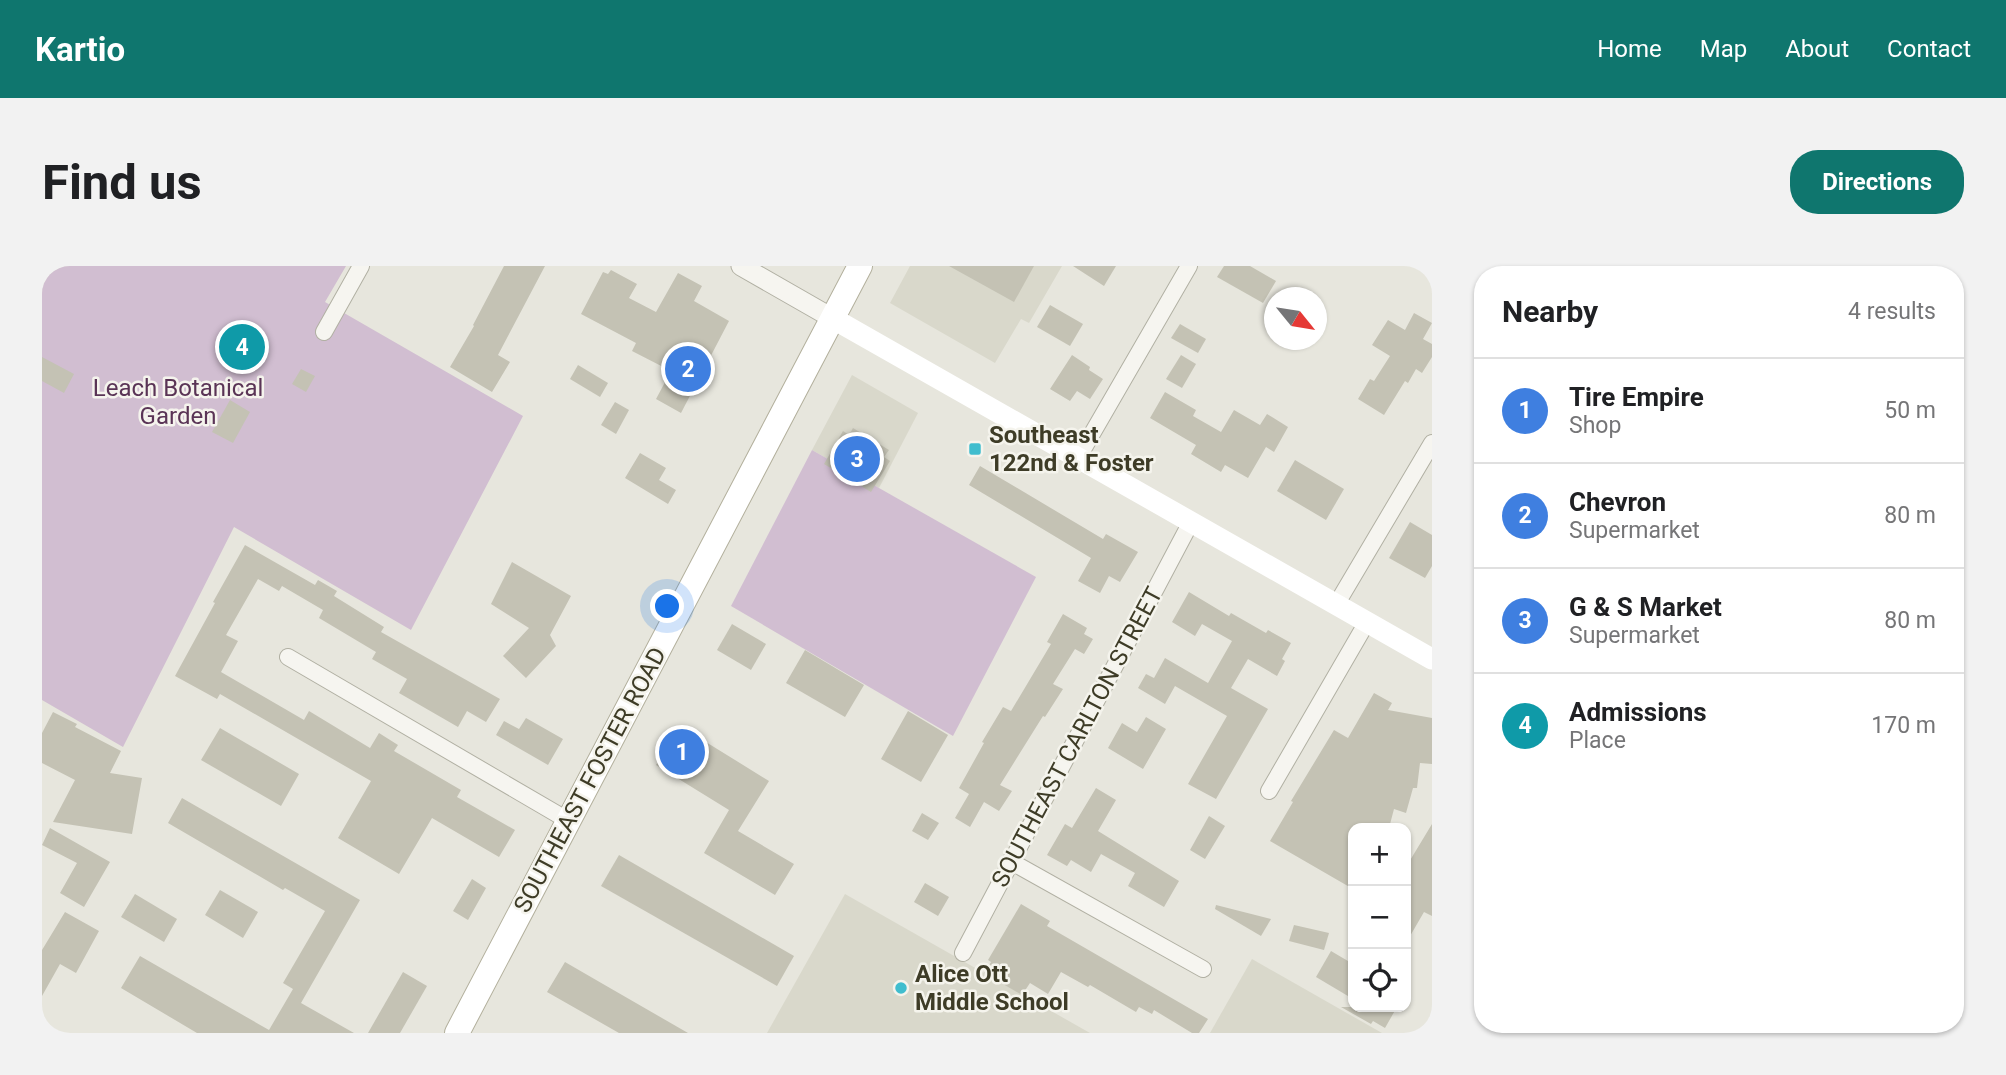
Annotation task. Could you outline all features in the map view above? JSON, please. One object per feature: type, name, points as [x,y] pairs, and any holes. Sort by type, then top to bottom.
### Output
[{"type":"main road","name":"SOUTHEAST FOSTER ROAD","points":[[457,1033],[860,266]]},
{"type":"main road","points":[[832,318],[1432,659]]},
{"type":"street","points":[[324,332],[361,266]]},
{"type":"street","points":[[741,266],[832,318]]},
{"type":"street","points":[[1078,458],[1189,266]]},
{"type":"street","points":[[1336,605],[1432,443]]},
{"type":"street","name":"SOUTHEAST CARLTON STREET","points":[[963,953],[1191,522]]},
{"type":"street","points":[[1269,791],[1367,622]]},
{"type":"street","points":[[288,657],[569,821]]},
{"type":"street","points":[[1010,861],[1203,969]]},
{"type":"shaded area","points":[[910,266],[1062,266],[1029,323],[1021,319],[995,363],[890,303]]},
{"type":"shaded area","points":[[852,375],[918,413],[879,488],[812,450]]},
{"type":"shaded area","name":"Alice Ott Middle School","points":[[845,894],[1090,1033],[767,1033]]},
{"type":"shaded area","points":[[1252,959],[1382,1033],[1210,1033]]},
{"type":"green space","name":"Leach Botanical Garden","points":[[42,266],[346,266],[325,302],[523,416],[411,630],[234,527],[123,747],[42,700]]},
{"type":"green space","points":[[812,450],[1036,577],[953,736],[731,606]]},
{"type":"building","points":[[504,266],[545,266],[498,355],[510,362],[492,392],[450,367]]},
{"type":"building","points":[[949,266],[1034,266],[1014,302]]},
{"type":"building","points":[[1073,266],[1116,266],[1104,286]]},
{"type":"building","points":[[1224,266],[1250,266],[1276,281],[1272,287],[1264,287],[1263,303],[1217,277]]},
{"type":"building","points":[[611,270],[637,284],[629,298],[656,312],[678,273],[702,286],[694,301],[729,321],[681,413],[656,399],[671,371],[632,351],[636,343],[581,314],[603,272],[608,274]]},
{"type":"building","points":[[1050,305],[1083,324],[1070,346],[1037,327]]},
{"type":"building","points":[[1414,313],[1432,323],[1423,339],[1432,344],[1432,357],[1422,373],[1416,369],[1408,383],[1405,381],[1384,415],[1358,399],[1370,379],[1374,381],[1390,356],[1372,345],[1388,320],[1405,330]]},
{"type":"building","points":[[1180,324],[1206,339],[1198,353],[1171,338]]},
{"type":"building","points":[[1072,355],[1103,379],[1090,399],[1077,391],[1070,401],[1050,389]]},
{"type":"building","points":[[1181,355],[1196,364],[1182,388],[1166,379]]},
{"type":"building","points":[[42,357],[74,374],[64,393],[42,381]]},
{"type":"building","points":[[578,365],[608,383],[600,397],[570,379]]},
{"type":"building","points":[[301,369],[315,376],[306,392],[292,384]]},
{"type":"building","points":[[1165,392],[1196,410],[1193,416],[1221,432],[1234,410],[1260,425],[1267,414],[1288,427],[1274,452],[1266,447],[1248,478],[1225,465],[1221,472],[1191,454],[1196,445],[1150,418]]},
{"type":"building","points":[[230,400],[250,412],[233,443],[212,432]]},
{"type":"building","points":[[615,402],[629,410],[616,434],[601,425]]},
{"type":"building","points":[[853,428],[889,450],[884,457],[890,461],[871,492],[824,464],[843,431],[849,435]]},
{"type":"building","points":[[640,453],[666,468],[659,480],[676,490],[668,504],[625,478]]},
{"type":"building","points":[[1295,460],[1344,489],[1326,520],[1277,491]]},
{"type":"building","points":[[980,466],[1103,539],[1106,534],[1138,552],[1120,582],[1109,576],[1100,593],[1078,581],[1091,558],[969,485]]},
{"type":"building","points":[[1410,522],[1432,535],[1432,566],[1425,578],[1389,558]]},
{"type":"building","points":[[245,545],[315,585],[318,580],[337,591],[334,596],[384,627],[381,632],[500,699],[486,722],[467,711],[458,727],[399,693],[407,679],[372,659],[376,652],[319,618],[323,610],[282,586],[279,591],[258,579],[226,635],[238,641],[221,672],[304,720],[309,711],[370,748],[379,733],[398,745],[394,751],[461,790],[457,797],[515,830],[499,857],[432,818],[399,874],[338,838],[371,781],[220,694],[217,699],[175,676]]},
{"type":"building","points":[[512,562],[571,596],[550,635],[556,646],[526,678],[503,656],[529,628],[491,604]]},
{"type":"building","points":[[1189,592],[1229,616],[1231,613],[1266,633],[1268,630],[1291,643],[1277,676],[1248,659],[1231,688],[1268,709],[1216,799],[1188,784],[1227,716],[1175,686],[1165,704],[1138,688],[1146,674],[1154,678],[1165,658],[1208,683],[1232,641],[1202,624],[1195,636],[1172,622]]},
{"type":"building","points":[[1063,614],[1087,628],[1084,634],[1093,639],[1084,654],[1075,649],[1053,684],[1063,689],[1000,785],[1012,791],[999,811],[984,802],[970,827],[955,818],[969,794],[959,788],[1003,707],[1011,711],[1051,644],[1047,642]]},
{"type":"building","points":[[732,624],[766,644],[751,670],[717,650]]},
{"type":"building","points":[[805,650],[864,685],[845,717],[786,683]]},
{"type":"building","points":[[1374,693],[1392,703],[1388,710],[1432,718],[1432,764],[1420,763],[1417,788],[1413,788],[1406,813],[1394,809],[1390,823],[1348,823],[1348,886],[1270,841],[1334,730],[1348,738]]},
{"type":"building","points":[[908,711],[948,735],[921,782],[881,759]]},
{"type":"building","points":[[53,712],[121,751],[110,773],[142,778],[132,834],[53,822],[75,780],[42,763],[42,733]]},
{"type":"building","points":[[1146,717],[1166,729],[1143,769],[1108,748],[1122,723],[1137,732]]},
{"type":"building","points":[[526,718],[563,739],[548,765],[496,735],[504,721],[519,729]]},
{"type":"building","points":[[680,726],[769,781],[738,831],[794,864],[775,895],[704,853],[729,810],[656,765]]},
{"type":"building","points":[[220,728],[299,774],[281,806],[201,760]]},
{"type":"building","points":[[1096,788],[1116,800],[1098,831],[1179,881],[1164,907],[1128,886],[1135,873],[1101,854],[1091,872],[1071,860],[1067,866],[1047,855],[1065,824],[1072,828]]},
{"type":"building","points":[[182,798],[360,900],[301,1003],[354,1033],[197,1033],[121,988],[140,956],[269,1030],[293,989],[283,983],[325,911],[285,888],[283,890],[168,823]]},
{"type":"building","points":[[922,813],[939,823],[928,840],[912,831]]},
{"type":"building","points":[[1209,816],[1225,826],[1205,859],[1190,850]]},
{"type":"building","points":[[1432,824],[1432,916],[1424,912],[1411,934],[1411,886],[1411,859]]},
{"type":"building","points":[[50,828],[110,862],[84,907],[60,893],[77,863],[42,845]]},
{"type":"building","points":[[619,855],[794,956],[777,986],[601,886]]},
{"type":"building","points":[[472,879],[486,888],[468,920],[453,911]]},
{"type":"building","points":[[925,883],[949,897],[938,916],[914,902]]},
{"type":"building","points":[[220,890],[258,912],[243,938],[205,915]]},
{"type":"building","points":[[135,894],[177,919],[164,942],[121,917]]},
{"type":"building","points":[[1021,904],[1050,921],[1047,926],[1208,1019],[1199,1033],[1192,1033],[1154,1010],[1152,1014],[1139,1007],[1136,1012],[1090,985],[1088,987],[1061,972],[1048,994],[1030,983],[1022,995],[984,973],[991,962],[988,960]]},
{"type":"building","points":[[1216,905],[1271,919],[1261,936],[1215,909]]},
{"type":"building","points":[[65,912],[99,931],[76,973],[60,964],[42,996],[42,950]]},
{"type":"building","points":[[1294,925],[1329,933],[1324,950],[1289,941]]},
{"type":"building","points":[[1331,951],[1348,961],[1348,996],[1316,977]]},
{"type":"building","points":[[565,962],[688,1033],[619,1033],[547,992]]},
{"type":"building","points":[[403,972],[427,986],[400,1033],[368,1033]]},
{"type":"building","points":[[1350,1012],[1394,1012],[1385,1028],[1373,1021],[1371,1024]]},
{"type":"place","name":"Admissions","points":[[242,347]]},
{"type":"place","name":"Chevron","points":[[688,369]]},
{"type":"place","name":"Southeast 122nd & Foster","points":[[975,449]]},
{"type":"place","name":"G & S Market","points":[[857,459]]},
{"type":"place","name":"Tire Empire","points":[[682,752]]},
{"type":"place","name":"Alice Ott Middle School","points":[[901,988]]}]
